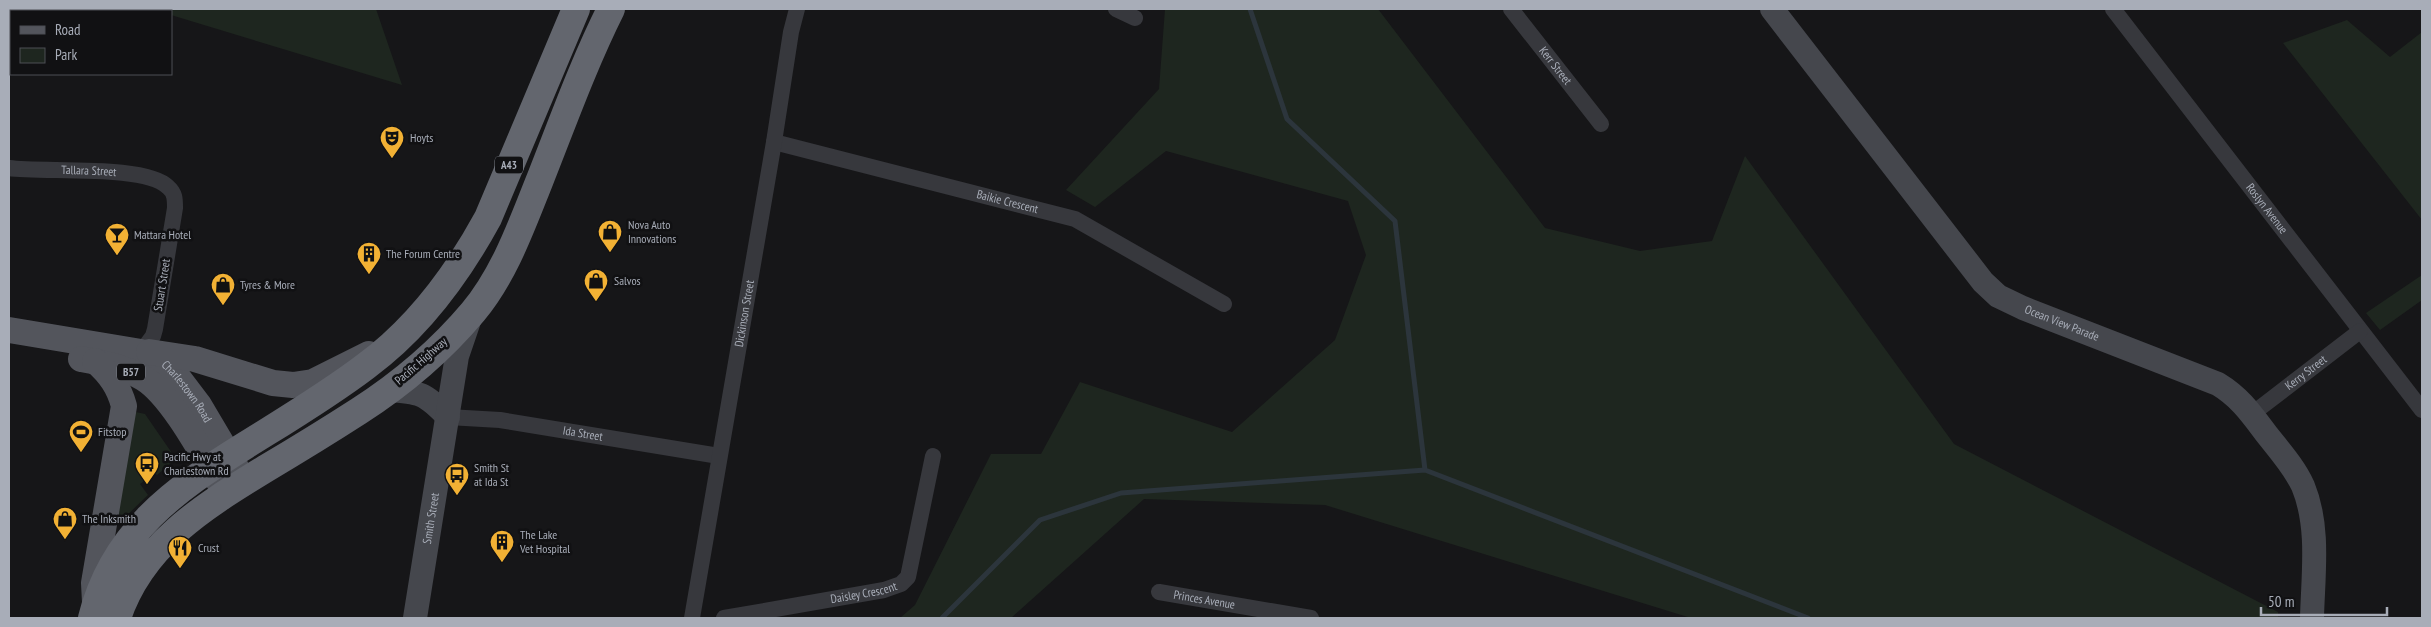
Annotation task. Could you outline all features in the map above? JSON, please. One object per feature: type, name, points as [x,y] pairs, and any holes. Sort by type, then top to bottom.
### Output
[{"type":"highway","name":"A43","points":[[101,614],[110,570],[133,534],[158,506],[219,461],[367,366],[397,340],[440,295],[471,249],[488,218],[576,9]]},
{"type":"highway","name":"Pacific Highway","points":[[101,614],[129,588],[152,554],[182,524],[235,487],[361,409],[388,390],[433,354],[472,314],[486,294],[519,235],[592,47],[611,9]]},
{"type":"main road","name":"Charlestown Road","points":[[9,330],[141,352],[163,362],[178,376],[199,405],[219,461]]},
{"type":"main road","points":[[141,352],[167,353],[195,359],[273,383],[293,385],[313,382],[397,340]]},
{"type":"main road","name":"Charlestown Road","points":[[9,346],[95,361],[133,373],[155,387],[219,461],[235,487]]},
{"type":"main road","points":[[95,361],[106,370],[120,392],[124,406],[94,583],[101,614]]},
{"type":"street","name":"Dickinson Street","points":[[692,618],[774,142],[791,32],[797,9]]},
{"type":"street","points":[[1116,9],[1135,18]]},
{"type":"street","name":"Kerr Street","points":[[1511,9],[1600,124]]},
{"type":"street","name":"Ocean View Parade","points":[[1772,9],[1983,282],[1998,296],[2023,308],[2218,384],[2237,396],[2302,484],[2311,508],[2314,541],[2312,618]]},
{"type":"street","name":"Roslyn Avenue","points":[[2113,9],[2422,410]]},
{"type":"street","name":"Baikie Crescent","points":[[774,142],[1075,219],[1224,304]]},
{"type":"street","name":"Tallara Street","points":[[9,168],[124,174],[151,178],[168,186]]},
{"type":"street","name":"Stuart Street","points":[[141,352],[153,336],[155,329],[175,208],[175,196],[168,186]]},
{"type":"street","name":"Smith Street","points":[[415,618],[457,356],[472,314]]},
{"type":"street","name":"Kerry Street","points":[[2252,414],[2360,331]]},
{"type":"street","points":[[388,390],[416,392],[431,399],[448,417]]},
{"type":"street","name":"Ida Street","points":[[448,417],[500,420],[719,456]]},
{"type":"street","name":"Daisley Crescent","points":[[724,618],[884,590],[901,584],[908,577],[933,456]]},
{"type":"street","name":"Princes Avenue","points":[[1158,592],[1308,618]]},
{"type":"green space","points":[[140,9],[376,9],[402,85],[172,15],[172,10]]},
{"type":"green space","points":[[1165,9],[1378,9],[1545,228],[1640,251],[1712,241],[1745,156],[1954,444],[2278,612],[2278,618],[1691,618],[1325,505],[1144,499],[1011,618],[900,618],[915,605],[991,454],[1041,454],[1080,382],[1232,432],[1335,340],[1366,255],[1348,201],[1166,151],[1095,207],[1066,190],[1159,89]]},
{"type":"green space","points":[[2347,20],[2390,57],[2422,32],[2422,220],[2283,43]]},
{"type":"green space","points":[[2422,275],[2422,300],[2380,330],[2366,313]]},
{"type":"green space","points":[[131,411],[145,414],[176,459],[157,475],[155,473],[140,484],[148,495],[121,521],[112,517]]},
{"type":"waterway","points":[[1250,9],[1287,119],[1395,221],[1425,470]]},
{"type":"waterway","points":[[942,618],[1040,520],[1121,493],[1425,470],[1808,618]]},
{"type":"place","name":"Hoyts","points":[[392,159]]},
{"type":"place","name":"Nova Auto Innovations","points":[[610,253]]},
{"type":"place","name":"Mattara Hotel","points":[[117,256]]},
{"type":"place","name":"The Forum Centre","points":[[369,275]]},
{"type":"place","name":"Salvos","points":[[596,302]]},
{"type":"place","name":"Tyres & More","points":[[223,306]]},
{"type":"place","name":"Fitstop","points":[[81,453]]},
{"type":"place","name":"Pacific Hwy at Charlestown Rd","points":[[147,485]]},
{"type":"place","name":"Smith St at Ida St","points":[[457,496]]},
{"type":"place","name":"The Inksmith","points":[[65,540]]},
{"type":"place","name":"The Lake Vet Hospital","points":[[502,563]]},
{"type":"place","name":"Crust","points":[[180,569]]}]
